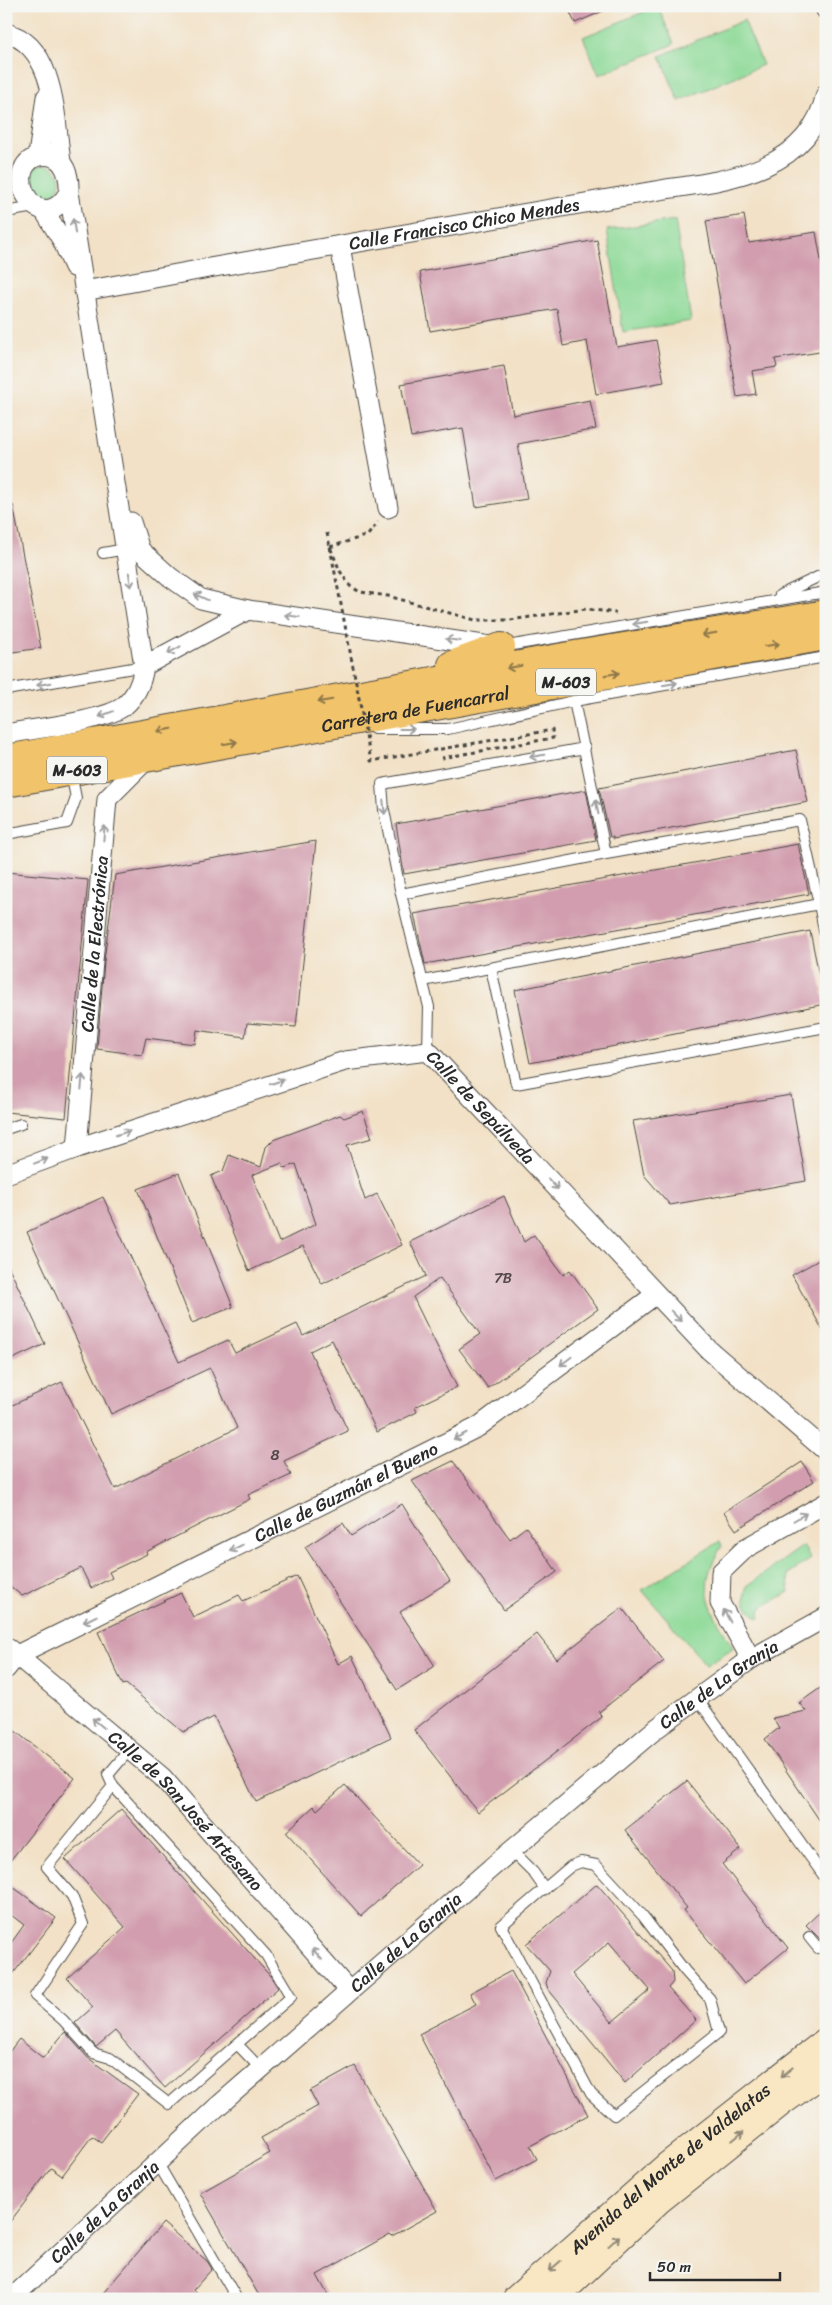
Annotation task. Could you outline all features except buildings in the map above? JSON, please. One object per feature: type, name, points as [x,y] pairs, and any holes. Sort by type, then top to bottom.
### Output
[{"type":"highway","name":"Carretera de Fuencarral","points":[[6,759],[569,656],[826,614]]},
{"type":"highway","name":"Carretera de Fuencarral","points":[[6,783],[826,636]]},
{"type":"highway","points":[[373,693],[501,647]]},
{"type":"street","points":[[824,6],[826,10]]},
{"type":"street","points":[[6,33],[35,50],[48,78],[61,162]]},
{"type":"street","points":[[38,156],[48,78]]},
{"type":"street","name":"Calle Francisco Chico Mendes","points":[[84,291],[715,182],[760,170],[786,157],[803,140],[824,106]]},
{"type":"street","points":[[6,734],[92,719],[123,707],[141,684],[144,666],[113,462],[84,291],[69,192],[70,178],[67,169],[61,162],[53,158],[38,156],[22,166],[17,180],[21,196],[38,208],[62,240],[84,291]]},
{"type":"street","points":[[38,208],[57,206],[69,192]]},
{"type":"street","points":[[340,246],[388,508]]},
{"type":"street","points":[[113,462],[140,550],[170,577],[201,599],[248,610],[501,647]]},
{"type":"street","points":[[144,666],[248,610]]},
{"type":"street","name":"Calle de la Electrónica","points":[[76,1148],[107,799],[148,758]]},
{"type":"street","name":"Calle de Sepúlveda","points":[[6,1174],[76,1148],[345,1060],[428,1051],[451,1073],[655,1295],[709,1350],[826,1451]]},
{"type":"street","name":"Calle de Guzmán el Bueno","points":[[10,1657],[478,1427],[655,1295]]},
{"type":"street","points":[[751,1659],[720,1603],[721,1572],[746,1548],[826,1503]]},
{"type":"street","name":"Calle de La Granja","points":[[11,2299],[157,2162],[511,1850],[657,1728],[697,1698],[751,1659],[826,1617]]},
{"type":"street","name":"Calle de San José Artesano","points":[[10,1657],[162,1777],[349,1991]]},
{"type":"street","name":"Avenida del Monte de Valdelatas","points":[[517,2299],[668,2166],[826,2042]]},
{"type":"street","name":"Avenida del Monte de Valdelatas","points":[[553,2299],[658,2200],[782,2101],[826,2070]]},
{"type":"lane","points":[[6,212],[38,208]]},
{"type":"lane","points":[[103,553],[126,549]]},
{"type":"lane","points":[[766,601],[826,573]]},
{"type":"lane","points":[[501,647],[826,592]]},
{"type":"lane","points":[[306,729],[448,729],[574,701],[826,657]]},
{"type":"lane","points":[[6,690],[144,666]]},
{"type":"lane","points":[[574,701],[606,854]]},
{"type":"lane","points":[[428,1051],[429,1007],[401,894],[384,810],[382,784],[585,748]]},
{"type":"lane","points":[[6,834],[67,823],[76,798],[71,771]]},
{"type":"lane","points":[[401,894],[606,854],[800,820],[826,941]]},
{"type":"lane","points":[[422,981],[819,904]]},
{"type":"lane","points":[[491,968],[516,1084],[826,1028]]},
{"type":"lane","points":[[6,1129],[21,1124]]},
{"type":"lane","points":[[697,1698],[826,1879]]},
{"type":"lane","points":[[113,1786],[47,1867],[72,1896],[83,1924],[35,1996],[63,2020],[93,2053],[110,2058],[168,2104],[291,1997],[266,1955],[113,1786],[108,1775],[130,1750]]},
{"type":"lane","points":[[511,1850],[533,1872],[545,1890]]},
{"type":"lane","points":[[581,1862],[596,1864],[643,1916],[685,1972],[710,1999],[719,2032],[614,2115],[591,2094],[500,1926],[545,1890],[571,1866],[581,1862]]},
{"type":"lane","points":[[809,1937],[818,1948],[826,1943]]},
{"type":"lane","points":[[237,2044],[261,2069]]},
{"type":"lane","points":[[157,2162],[237,2299]]},
{"type":"path","points":[[330,547],[368,535],[388,508]]},
{"type":"path","points":[[326,533],[371,761],[552,730],[553,738],[442,758]]},
{"type":"path","points":[[330,547],[350,586],[360,592],[388,596],[475,620],[510,620],[586,609],[610,611],[617,614]]},
{"type":"green space","points":[[658,6],[674,44],[599,75],[583,37]]},
{"type":"green space","points":[[744,20],[763,65],[679,101],[660,56]]},
{"type":"green space","points":[[44,165],[50,166],[55,170],[59,175],[59,187],[55,192],[50,196],[44,197],[38,196],[33,192],[29,187],[28,181],[29,175],[33,170],[38,166]]},
{"type":"green space","points":[[675,220],[691,321],[623,332],[607,230]]},
{"type":"green space","points":[[720,1541],[722,1546],[709,1574],[707,1586],[712,1610],[733,1648],[706,1665],[642,1590]]},
{"type":"green space","points":[[803,1546],[811,1559],[788,1574],[789,1592],[761,1608],[759,1619],[746,1605],[745,1591],[747,1586]]}]
